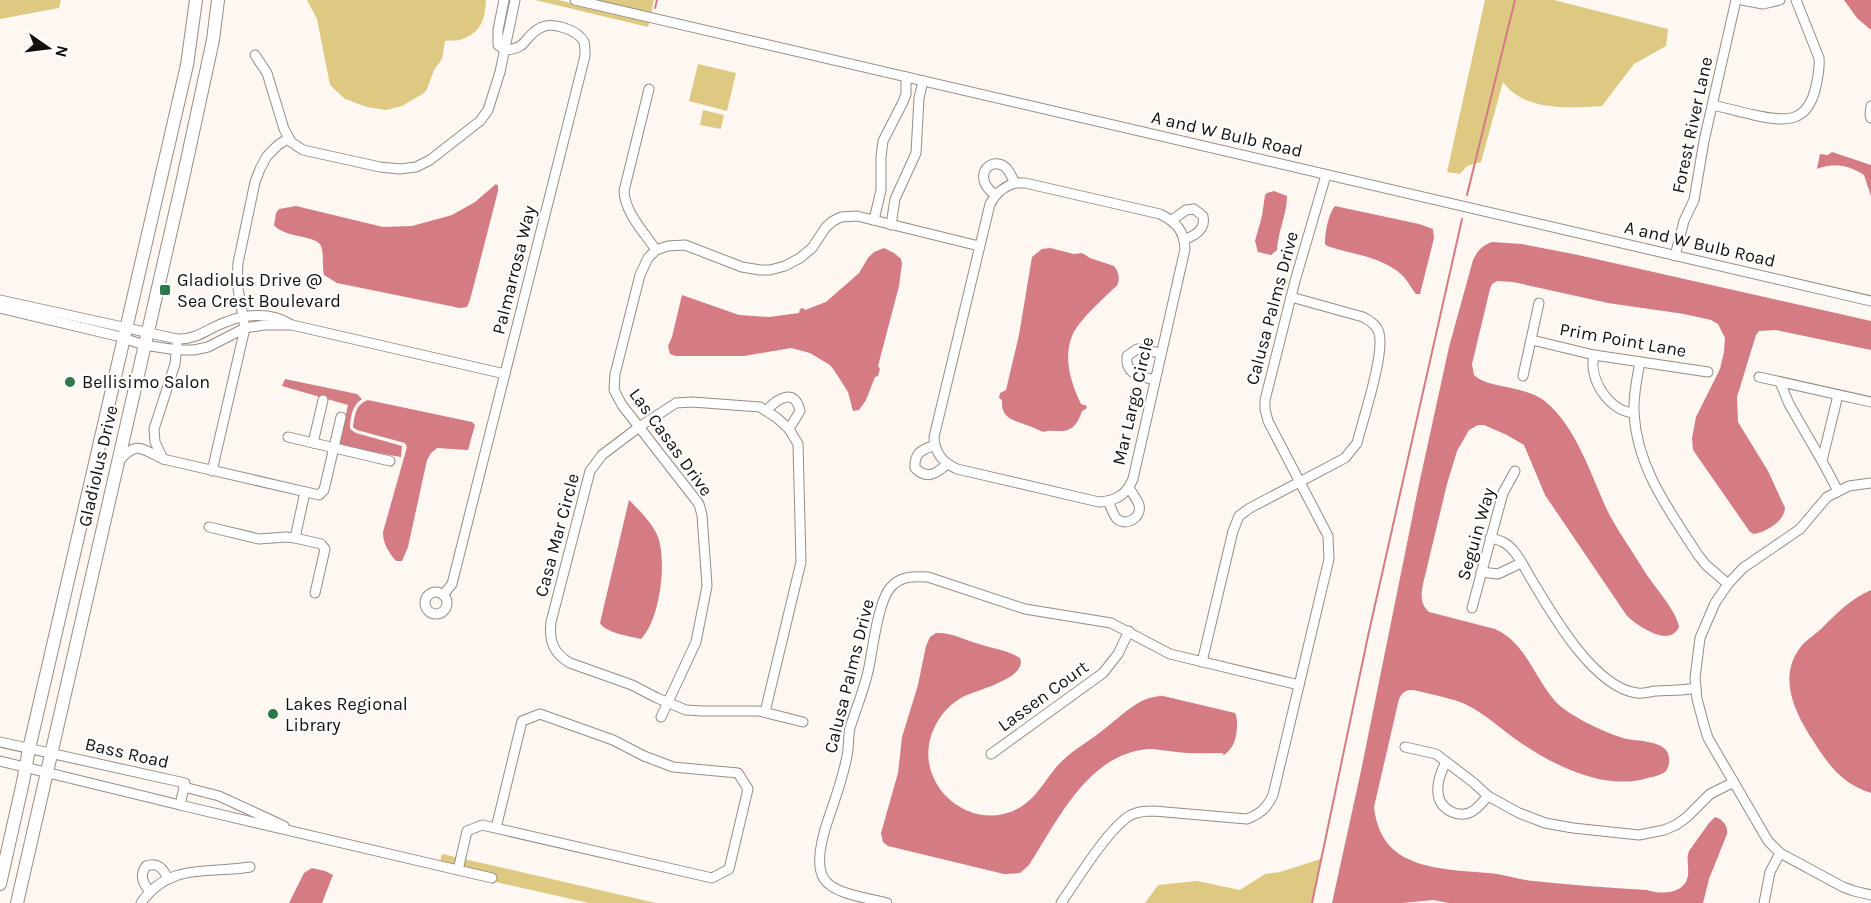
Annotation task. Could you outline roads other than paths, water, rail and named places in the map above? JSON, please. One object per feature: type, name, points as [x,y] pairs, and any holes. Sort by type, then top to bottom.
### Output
[{"type":"main road","name":"Gladiolus Drive","points":[[0,884],[187,64],[196,0]]},
{"type":"main road","name":"Gladiolus Drive","points":[[17,903],[195,125],[213,40],[218,0]]},
{"type":"street","points":[[504,0],[498,30],[498,45],[505,50]]},
{"type":"street","points":[[255,55],[267,74],[284,129],[291,142],[303,150],[380,167],[400,169],[416,167],[430,160],[480,121],[488,110],[505,50],[515,0]]},
{"type":"street","name":"A and W Bulb Road","points":[[575,0],[1871,301]]},
{"type":"street","name":"Forest River Lane","points":[[1675,256],[1683,221],[1694,200],[1699,167],[1736,0]]},
{"type":"street","points":[[1742,0],[1763,4],[1779,0]]},
{"type":"street","points":[[1713,105],[1778,120],[1796,117],[1808,106],[1815,91],[1820,58],[1796,0]]},
{"type":"street","name":"Palmarrosa Way","points":[[443,595],[452,584],[585,56],[584,42],[575,32],[566,28],[549,26],[541,27],[517,49],[505,50]]},
{"type":"street","points":[[874,220],[881,190],[883,141],[906,94],[906,77]]},
{"type":"street","points":[[891,225],[895,199],[916,153],[919,98],[923,81]]},
{"type":"street","points":[[649,89],[624,191],[624,200],[657,250],[668,246],[685,245],[742,267],[770,270],[785,266],[800,258],[812,248],[826,227],[833,221],[841,217],[857,216],[979,246]]},
{"type":"street","points":[[1871,106],[1869,115],[1871,118]]},
{"type":"street","points":[[212,471],[245,328],[237,282],[238,263],[255,182],[267,156],[289,138]]},
{"type":"street","points":[[995,195],[984,182],[983,174],[987,167],[995,163],[1003,165],[1015,183]]},
{"type":"street","name":"Calusa Palms Drive","points":[[1061,903],[1109,836],[1122,821],[1131,815],[1140,811],[1154,811],[1247,819],[1268,807],[1273,795],[1330,552],[1328,536],[1268,421],[1265,400],[1291,297],[1326,175]]},
{"type":"street","points":[[1129,488],[1139,506],[1139,511],[1136,518],[1129,522],[1120,521],[1114,515],[1108,501],[1099,502],[957,469],[941,459],[934,437],[979,246],[990,204],[995,195],[1006,186],[1025,183],[1149,212],[1172,220],[1185,240],[1202,229],[1204,221],[1203,216],[1194,209],[1186,210],[1172,220]]},
{"type":"street","name":"Mar Largo Circle","points":[[1108,501],[1116,499],[1129,488],[1133,479],[1185,249],[1185,240]]},
{"type":"street","name":"Las Casas Drive","points":[[657,250],[648,258],[640,275],[614,382],[617,398],[696,499],[702,515],[707,586],[696,642],[661,717]]},
{"type":"street","points":[[1202,662],[1233,531],[1239,516],[1346,458],[1358,442],[1381,350],[1378,331],[1364,317],[1291,297]]},
{"type":"street","points":[[0,300],[126,334],[144,345],[177,350],[208,347],[245,328],[292,325]]},
{"type":"street","points":[[1523,376],[1539,303]]},
{"type":"street","points":[[0,308],[117,336],[147,332],[187,340],[225,322],[242,317],[265,316],[277,318],[292,325],[505,374]]},
{"type":"street","points":[[163,459],[155,442],[154,429],[167,395],[177,350],[177,339]]},
{"type":"street","name":"Prim Point Lane","points":[[1532,340],[1594,355],[1708,372]]},
{"type":"street","points":[[1155,380],[1130,372],[1127,368],[1127,356],[1137,349],[1161,353]]},
{"type":"street","points":[[1594,355],[1592,369],[1603,392],[1617,408],[1634,412]]},
{"type":"street","points":[[1641,362],[1634,412],[1643,459],[1655,488],[1698,555],[1728,584]]},
{"type":"street","points":[[1758,377],[1871,402]]},
{"type":"street","points":[[1780,382],[1808,439],[1838,491]]},
{"type":"street","points":[[1822,461],[1838,395]]},
{"type":"street","points":[[765,712],[801,562],[799,453],[795,436],[767,410],[778,399],[787,397],[798,403],[800,411],[789,429]]},
{"type":"street","points":[[313,443],[323,400]]},
{"type":"street","name":"Casa Mar Circle","points":[[767,410],[751,405],[676,403],[639,427],[597,460],[590,471],[551,622],[550,638],[556,653],[570,663],[633,685],[693,711],[751,710],[803,722]]},
{"type":"street","points":[[117,463],[128,450],[143,449],[163,459],[319,495],[324,489],[341,417]]},
{"type":"street","points":[[288,437],[390,461]]},
{"type":"street","points":[[935,444],[919,453],[915,459],[915,468],[921,474],[930,476],[947,464]]},
{"type":"street","name":"Seguin Way","points":[[1472,608],[1503,493],[1515,471]]},
{"type":"street","points":[[1871,483],[1858,484],[1827,496],[1800,529],[1749,563],[1728,584],[1706,621],[1700,639],[1696,665],[1696,688],[1708,738],[1768,841],[1780,853],[1843,887],[1871,895]]},
{"type":"street","points":[[295,538],[304,492]]},
{"type":"street","points":[[209,527],[259,539],[286,537],[321,544],[325,549],[315,593]]},
{"type":"street","points":[[1490,538],[1503,542],[1512,549],[1545,602],[1584,657],[1612,684],[1638,694],[1696,688]]},
{"type":"street","points":[[1481,572],[1498,574],[1521,563]]},
{"type":"street","name":"Calusa Palms Drive","points":[[887,903],[840,891],[830,885],[820,871],[819,860],[827,821],[848,753],[852,721],[864,686],[883,603],[889,589],[898,580],[912,576],[928,577],[1025,609],[1111,623],[1170,654],[1299,685]]},
{"type":"street","name":"Lassen Court","points":[[991,754],[1103,673],[1118,654],[1129,631]]},
{"type":"street","points":[[458,870],[467,831],[482,825],[712,878],[729,869],[748,789],[738,773],[673,767],[644,756],[613,740],[540,714],[522,721],[496,828]]},
{"type":"street","name":"Bass Road","points":[[0,742],[185,783],[180,805],[0,761]]},
{"type":"street","points":[[1405,747],[1432,752],[1488,796],[1519,813],[1545,823],[1639,835],[1664,831],[1676,825],[1710,794],[1734,782]]},
{"type":"street","points":[[1446,762],[1438,782],[1438,796],[1441,803],[1451,812],[1467,814],[1476,809],[1488,796]]},
{"type":"street","points":[[184,787],[219,796],[300,833]]},
{"type":"street","points":[[180,805],[492,878]]},
{"type":"street","points":[[1764,903],[1770,872],[1780,853]]},
{"type":"street","points":[[150,892],[142,880],[146,866],[152,864],[158,866],[168,879]]},
{"type":"street","points":[[141,903],[150,892],[168,879],[195,871],[250,867]]},
{"type":"waterway","points":[[655,8],[657,0]]},
{"type":"waterway","points":[[1467,195],[1515,0]]},
{"type":"waterway","points":[[1312,903],[1368,636],[1462,219]]},
{"type":"place","name":"Gladiolus Drive @ Sea Crest Boulevard","points":[[165,290]]},
{"type":"place","name":"Bellisimo Salon","points":[[70,382]]},
{"type":"place","name":"Lakes Regional Library","points":[[273,714]]}]
